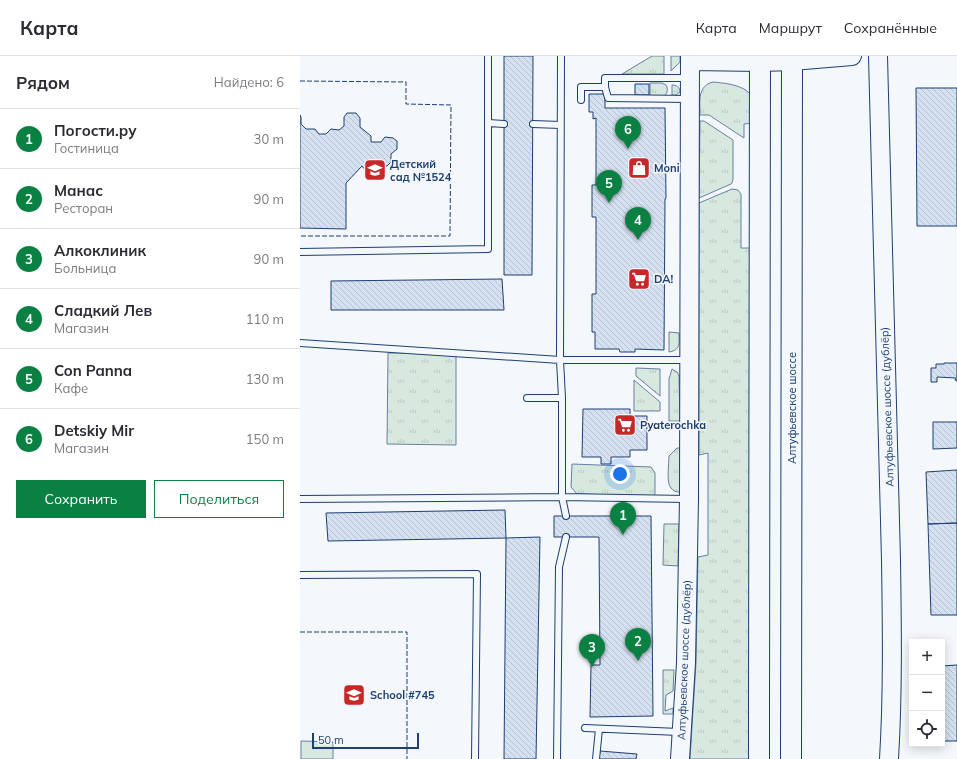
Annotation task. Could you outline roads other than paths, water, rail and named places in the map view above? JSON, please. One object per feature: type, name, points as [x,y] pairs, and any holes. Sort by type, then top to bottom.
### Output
[{"type":"main road","points":[[690,65],[760,59],[852,56]]},
{"type":"main road","name":"Алтуфьевское шоссе (дублёр)","points":[[878,56],[892,611],[891,725],[889,759]]},
{"type":"main road","name":"Алтуфьевское шоссе","points":[[791,759],[792,58]]},
{"type":"main road","points":[[759,759],[760,59]]},
{"type":"main road","name":"Алтуфьевское шоссе (дублёр)","points":[[680,759],[686,663],[689,500],[690,65]]},
{"type":"lane","points":[[300,252],[488,249],[488,56]]},
{"type":"lane","points":[[561,56],[560,360],[562,398],[562,496],[566,516]]},
{"type":"lane","points":[[690,65],[605,78],[605,87],[608,98],[691,99]]},
{"type":"lane","points":[[581,100],[581,87],[605,87]]},
{"type":"lane","points":[[488,124],[504,124]]},
{"type":"lane","points":[[533,124],[560,125]]},
{"type":"lane","points":[[300,343],[560,360],[689,360]]},
{"type":"lane","points":[[527,398],[562,398]]},
{"type":"lane","points":[[300,500],[562,496],[689,500]]},
{"type":"lane","points":[[557,759],[559,567],[566,537]]},
{"type":"lane","points":[[300,575],[478,574],[475,759]]},
{"type":"lane","points":[[585,728],[682,733]]},
{"type":"lane","points":[[596,759],[599,729]]},
{"type":"place","name":"Detskiy Mir","points":[[628,149]]},
{"type":"place","name":"Moni","points":[[639,168]]},
{"type":"place","name":"Детский сад №1524","points":[[375,170]]},
{"type":"place","name":"Con Panna","points":[[609,203]]},
{"type":"place","name":"Сладкий Лев","points":[[638,240]]},
{"type":"place","name":"DA!","points":[[639,279]]},
{"type":"place","name":"Pyaterochka","points":[[625,425]]},
{"type":"place","name":"Погости.ру","points":[[623,535]]},
{"type":"place","name":"Манас","points":[[638,661]]},
{"type":"place","name":"Алкоклиник","points":[[592,667]]},
{"type":"place","name":"School #745","points":[[354,695]]}]
